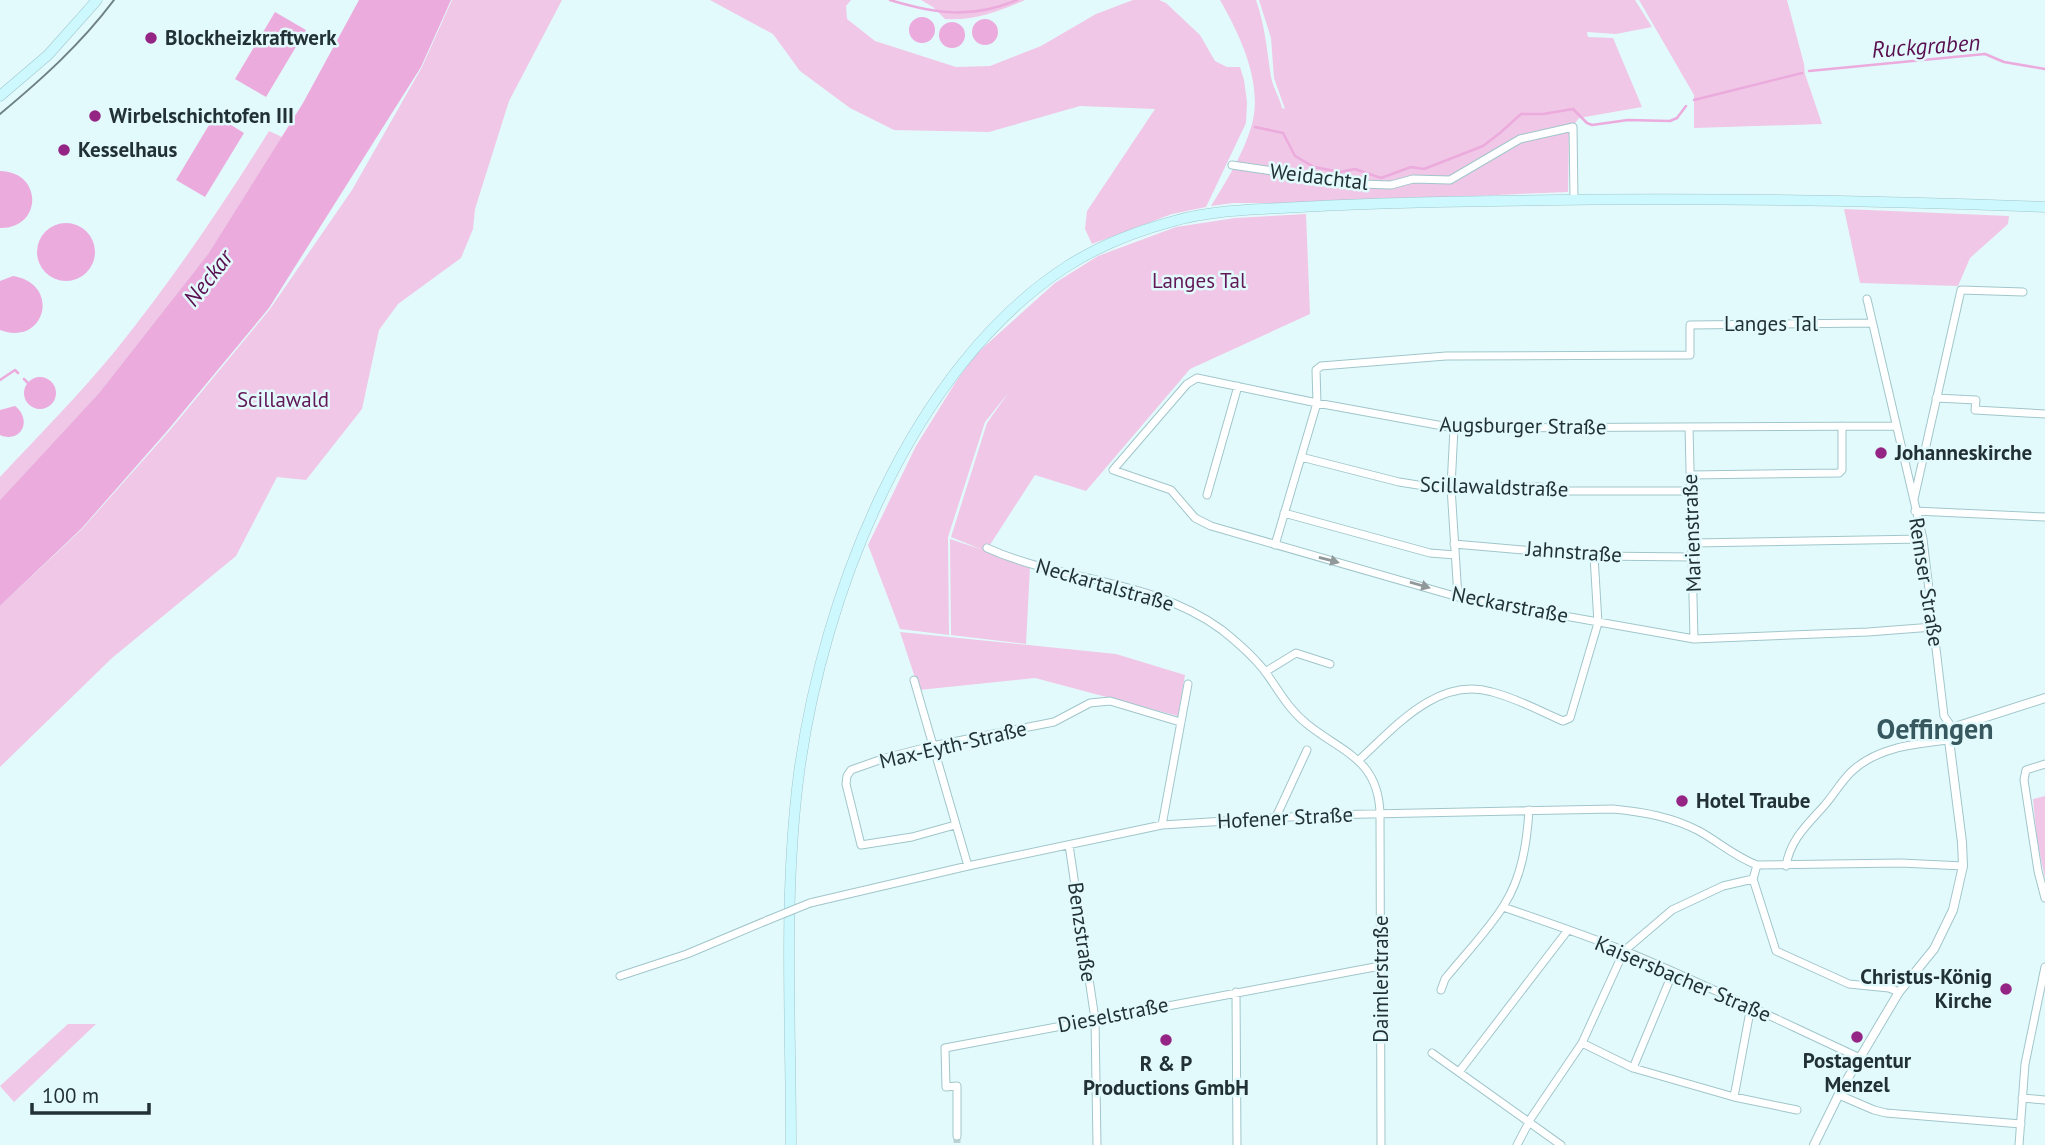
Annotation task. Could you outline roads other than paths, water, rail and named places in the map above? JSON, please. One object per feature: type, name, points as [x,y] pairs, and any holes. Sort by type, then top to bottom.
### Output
[{"type":"main road","points":[[0,96],[48,55],[97,0]]},
{"type":"main road","points":[[791,1145],[789,904],[799,772],[816,682],[829,635],[861,542],[891,478],[930,409],[971,350],[992,328],[1018,303],[1067,266],[1106,245],[1171,221],[1234,211],[1574,199],[1753,199],[2045,207]]},
{"type":"street","name":"Weidachtal","points":[[1232,165],[1361,184],[1391,185],[1413,179],[1450,180],[1520,139],[1573,127],[1574,199]]},
{"type":"street","name":"Remser Straße","points":[[1953,729],[1944,716],[1923,539],[1913,502],[1961,290],[2023,292]]},
{"type":"street","points":[[1867,299],[1913,502]]},
{"type":"street","name":"Langes Tal","points":[[1317,404],[1315,376],[1316,370],[1321,366],[1446,356],[1690,355],[1690,325],[1872,323]]},
{"type":"street","name":"Augsburger Straße","points":[[1113,470],[1191,380],[1197,377],[1317,404],[1454,428],[1896,426]]},
{"type":"street","points":[[1207,495],[1238,386]]},
{"type":"street","points":[[1937,398],[1976,400],[1975,410],[2045,414]]},
{"type":"street","points":[[1275,545],[1317,404]]},
{"type":"street","name":"Marienstraße","points":[[1689,426],[1694,639]]},
{"type":"street","points":[[1690,475],[1839,474],[1842,470],[1842,426]]},
{"type":"street","points":[[1454,428],[1451,487],[1458,597]]},
{"type":"street","name":"Scillawaldstraße","points":[[1301,457],[1399,482],[1437,488],[1690,491]]},
{"type":"street","name":"Neckarstraße","points":[[1113,470],[1171,490],[1195,518],[1211,526],[1458,597],[1694,639],[1933,627]]},
{"type":"street","points":[[1915,511],[2045,517]]},
{"type":"street","points":[[1284,513],[1430,552],[1455,555]]},
{"type":"street","points":[[1693,543],[1923,539]]},
{"type":"street","name":"Jahnstraße","points":[[1454,544],[1594,556],[1694,557]]},
{"type":"street","name":"Neckartalstraße","points":[[987,548],[1033,564],[1100,579],[1183,607],[1224,632],[1247,651],[1280,696],[1306,724],[1359,760],[1372,775],[1377,786],[1380,813]]},
{"type":"street","points":[[1359,760],[1410,714],[1442,694],[1460,690],[1493,692],[1563,721],[1568,720],[1576,702],[1598,622],[1594,556]]},
{"type":"street","points":[[1265,672],[1296,653],[1329,664]]},
{"type":"street","points":[[914,680],[968,866]]},
{"type":"street","points":[[1162,825],[1188,684]]},
{"type":"street","points":[[1814,1145],[1839,1095],[1899,992],[1934,949],[1947,926],[1957,897],[1963,866],[1949,740],[1953,729],[2045,698]]},
{"type":"street","name":"Max-Eyth-Straße","points":[[955,825],[861,845],[846,784],[847,776],[851,770],[885,758],[1054,722],[1090,703],[1110,701],[1180,722]]},
{"type":"street","points":[[1786,866],[1787,854],[1796,837],[1841,783],[1861,764],[1887,751],[1949,740]]},
{"type":"street","points":[[1276,817],[1307,750]]},
{"type":"street","points":[[2045,764],[2026,769],[2024,780],[2038,871],[2045,896]]},
{"type":"street","name":"Hofener Straße","points":[[620,976],[687,954],[810,903],[1162,825],[1380,813],[1614,809],[1656,814],[1700,832],[1742,860],[1757,865]]},
{"type":"street","points":[[1441,990],[1445,979],[1503,906],[1515,884],[1522,860],[1529,810]]},
{"type":"street","name":"Daimlerstraße","points":[[1380,813],[1381,1145]]},
{"type":"street","name":"Benzstraße","points":[[1069,845],[1095,1019],[1097,1145]]},
{"type":"street","points":[[1899,992],[1889,988],[1849,984],[1776,951],[1753,880],[1757,865],[1935,863],[1963,866]]},
{"type":"street","points":[[1517,1145],[1528,1123],[1582,1043],[1623,951],[1672,910],[1723,886],[1753,880]]},
{"type":"street","name":"Kaisersbacher Straße","points":[[1503,906],[1673,972],[1860,1058]]},
{"type":"street","points":[[1459,1072],[1568,930]]},
{"type":"street","name":"Dieselstraße","points":[[957,1136],[957,1086],[946,1087],[946,1048],[1380,966]]},
{"type":"street","points":[[2020,1145],[2025,1064],[2045,967]]},
{"type":"street","points":[[1633,1068],[1673,972]]},
{"type":"street","points":[[1236,992],[1237,1145]]},
{"type":"street","points":[[1734,1097],[1751,1006]]},
{"type":"street","points":[[1582,1043],[1633,1068],[1734,1097],[1797,1110]]},
{"type":"street","points":[[1432,1053],[1561,1145]]},
{"type":"street","points":[[1839,1095],[1874,1111],[1886,1113],[2021,1124]]},
{"type":"street","points":[[2022,1098],[2045,1100]]},
{"type":"water","name":"Neckar","points":[[359,0],[451,0],[421,67],[269,308],[82,528],[0,606],[0,500],[99,393],[208,254],[303,103]]},
{"type":"water","points":[[275,12],[306,30],[266,97],[235,79]]},
{"type":"water","points":[[922,17],[931,21],[935,30],[931,39],[922,43],[913,39],[909,30],[913,21]]},
{"type":"water","points":[[985,19],[994,23],[998,32],[994,41],[985,45],[976,41],[972,32],[976,23]]},
{"type":"water","points":[[952,22],[961,26],[965,35],[961,44],[952,48],[943,44],[939,35],[943,26]]},
{"type":"water","points":[[215,115],[244,133],[205,197],[176,180]]},
{"type":"water","points":[[0,171],[14,174],[24,180],[32,200],[30,211],[24,220],[14,226],[0,228]]},
{"type":"water","points":[[66,223],[82,228],[90,236],[95,252],[90,268],[82,276],[66,281],[50,276],[42,268],[37,252],[42,236],[50,228]]},
{"type":"water","points":[[13,276],[28,281],[38,290],[42,301],[42,312],[37,322],[28,330],[15,333],[0,330],[0,281]]},
{"type":"water","points":[[40,377],[51,382],[56,393],[51,404],[40,409],[29,404],[24,393],[29,382]]},
{"type":"water","points":[[15,406],[23,418],[22,429],[14,436],[0,435],[0,410]]},
{"type":"waterway","name":"Ruckgraben","points":[[890,0],[923,9],[954,12],[985,10],[1017,0]]},
{"type":"waterway","name":"Ruckgraben","points":[[1809,71],[1985,54],[2004,62],[2045,69]]},
{"type":"waterway","name":"Ruckgraben","points":[[1694,100],[1802,73]]},
{"type":"waterway","name":"Ruckgraben","points":[[1255,127],[1283,133],[1295,156],[1314,167],[1340,172],[1355,169],[1381,178],[1411,167],[1424,169],[1483,146],[1521,114],[1543,114],[1573,109],[1592,125],[1628,120],[1670,121],[1677,118],[1686,106]]},
{"type":"waterway","points":[[0,380],[15,370],[18,373]]},
{"type":"waterway","points":[[24,379],[29,384]]},
{"type":"tunnel","points":[[957,1136],[957,1145]]},
{"type":"tram line","points":[[0,114],[60,60],[114,0]]},
{"type":"place","name":"Blockheizkraftwerk","points":[[151,38]]},
{"type":"place","name":"Wirbelschichtofen III","points":[[95,116]]},
{"type":"place","name":"Kesselhaus","points":[[64,150]]},
{"type":"place","name":"Johanneskirche","points":[[1881,453]]},
{"type":"place","name":"Hotel Traube","points":[[1682,801]]},
{"type":"place","name":"Christus-König Kirche","points":[[2006,989]]},
{"type":"place","name":"Postagentur Menzel","points":[[1857,1037]]},
{"type":"place","name":"R & P Productions GmbH","points":[[1166,1040]]},
{"type":"district","name":"Oeffingen","points":[[1935,729]]},
{"type":"park label","name":"Scillawald","points":[[283,400]]}]
